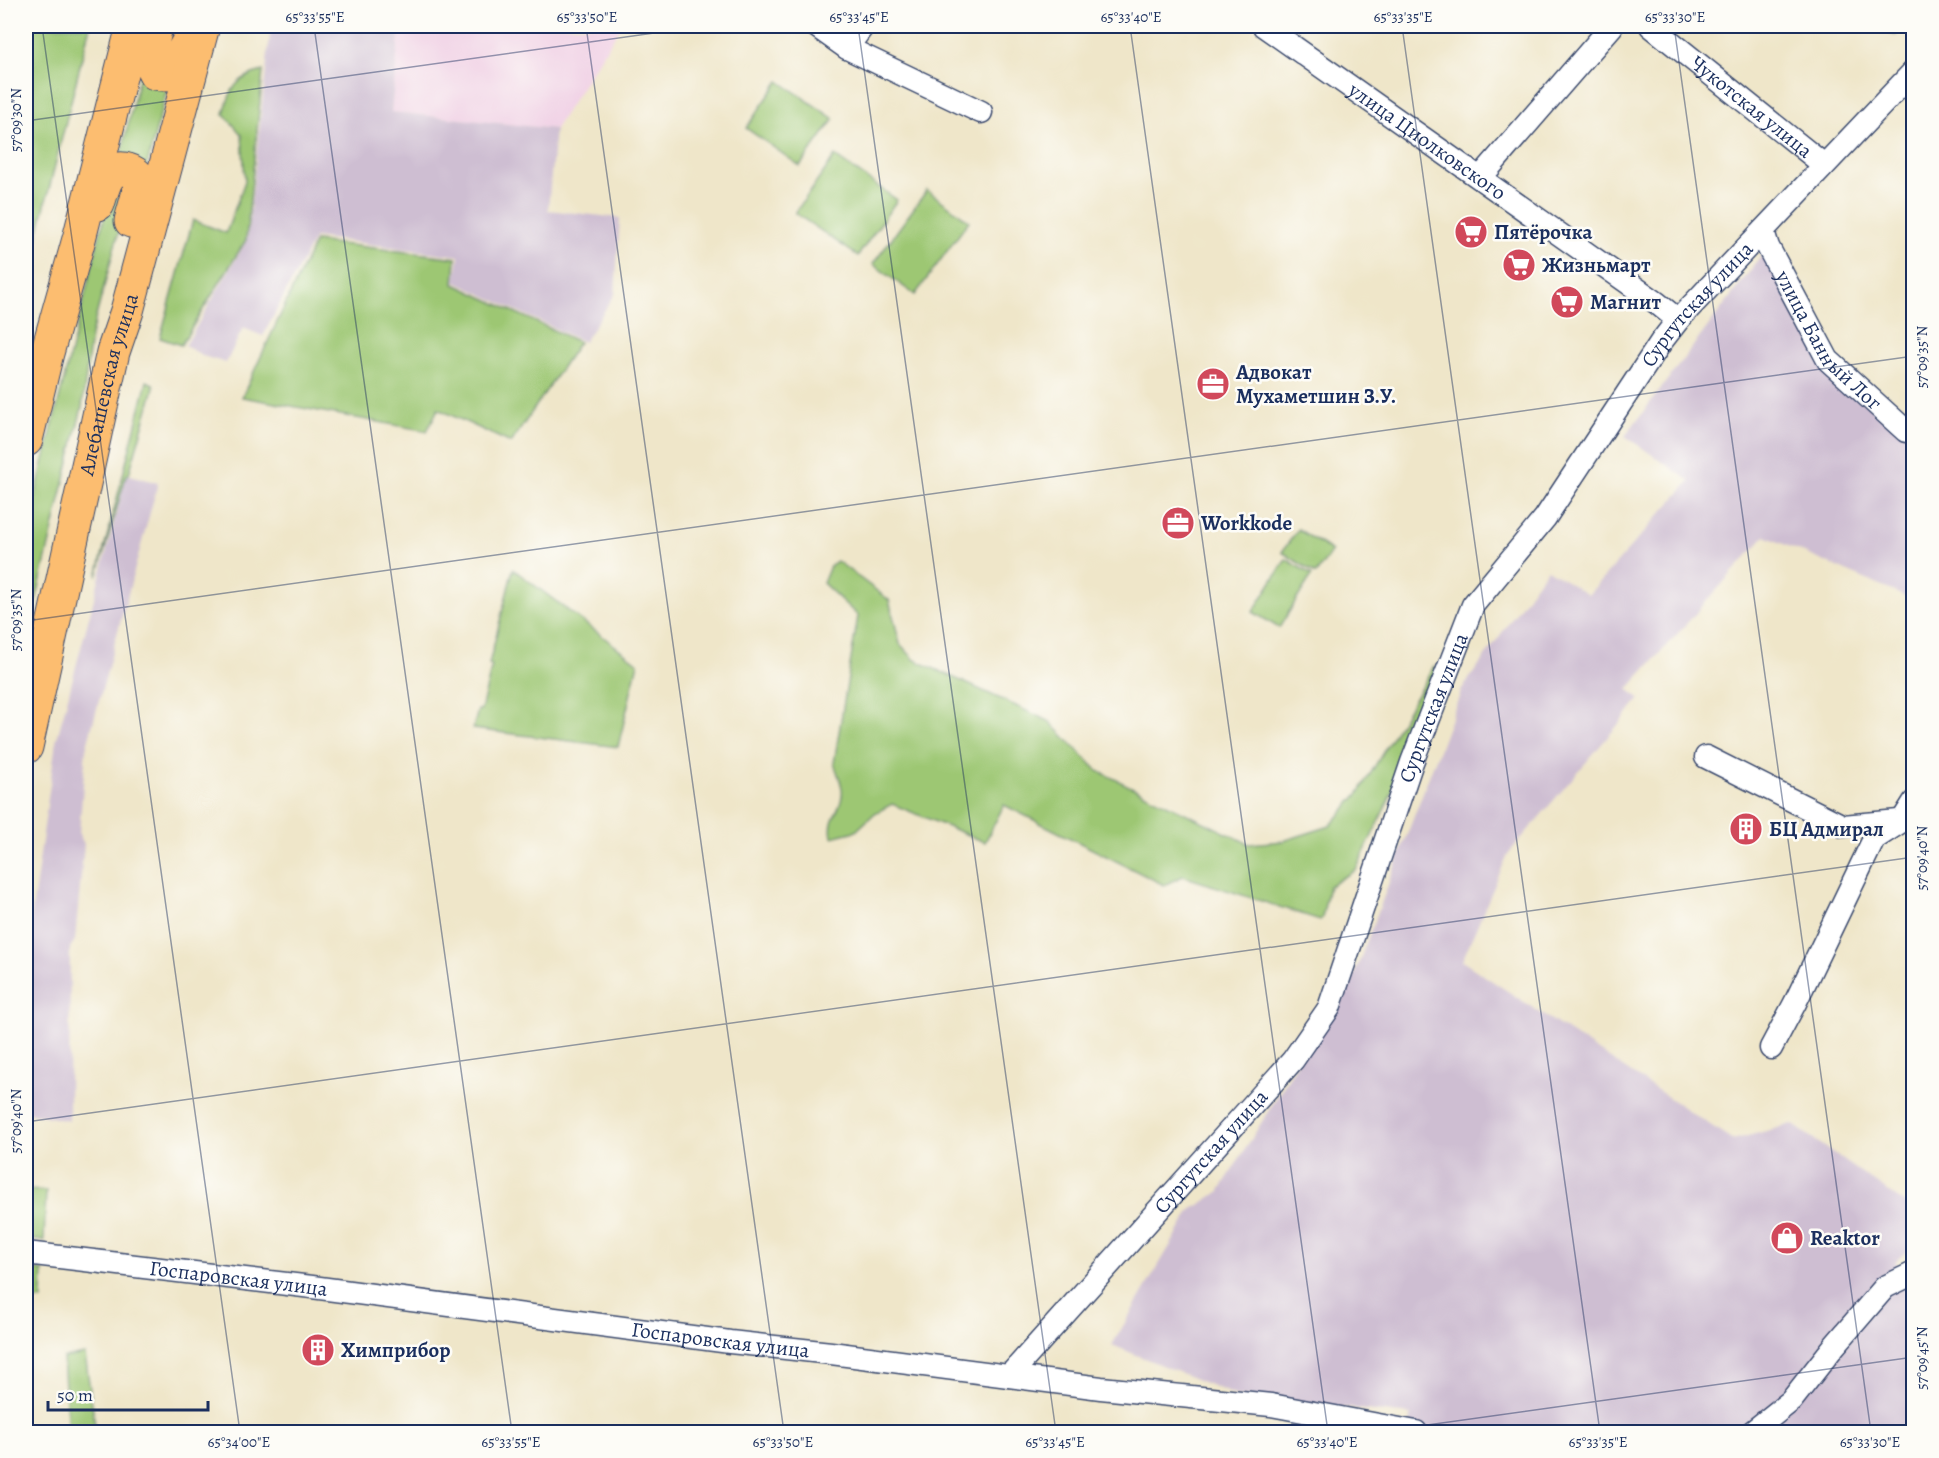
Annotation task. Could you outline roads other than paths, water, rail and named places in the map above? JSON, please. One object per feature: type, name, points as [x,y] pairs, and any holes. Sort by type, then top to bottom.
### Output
[{"type":"main road","points":[[26,440],[133,26]]},
{"type":"main road","points":[[156,26],[150,58],[151,67],[155,73],[166,76],[174,73],[187,44],[203,28]]},
{"type":"main road","name":"Алебашевская улица","points":[[26,747],[113,352],[127,311],[203,28]]},
{"type":"main road","points":[[79,239],[94,217],[107,177],[114,170],[123,168],[132,171],[139,178],[139,187],[122,258],[127,311]]},
{"type":"street","points":[[816,26],[847,48],[981,112]]},
{"type":"street","points":[[847,48],[863,26]]},
{"type":"street","name":"улица Циолковского","points":[[1264,26],[1481,177],[1678,320]]},
{"type":"street","points":[[1481,177],[1612,26]]},
{"type":"street","name":"Чукотская улица","points":[[1651,26],[1824,165]]},
{"type":"street","name":"Сургутская улица","points":[[1009,1376],[1293,1060],[1329,1008],[1412,762],[1473,605],[1545,518],[1660,342],[1678,320],[1914,71]]},
{"type":"street","name":"улица Банный Лог","points":[[1763,231],[1768,247],[1828,360],[1906,431],[1914,431]]},
{"type":"street","points":[[1706,757],[1843,826],[1908,824]]},
{"type":"street","points":[[1908,824],[1914,801]]},
{"type":"street","points":[[1771,1048],[1874,839],[1908,824]]},
{"type":"street","name":"Госпаровская улица","points":[[26,1253],[312,1287],[1167,1396],[1271,1405],[1416,1432]]},
{"type":"street","points":[[1752,1432],[1791,1401],[1834,1345],[1885,1287],[1914,1273]]},
{"type":"place","name":"Пятёрочка","points":[[1471,232]]},
{"type":"place","name":"Жизньмарт","points":[[1519,265]]},
{"type":"place","name":"Магнит","points":[[1567,302]]},
{"type":"place","name":"Адвокат Мухаметшин З.У.","points":[[1213,384]]},
{"type":"place","name":"Workkode","points":[[1178,523]]},
{"type":"place","name":"БЦ Адмирал","points":[[1746,829]]},
{"type":"place","name":"Reaktor","points":[[1787,1238]]},
{"type":"place","name":"Химприбор","points":[[318,1350]]}]
